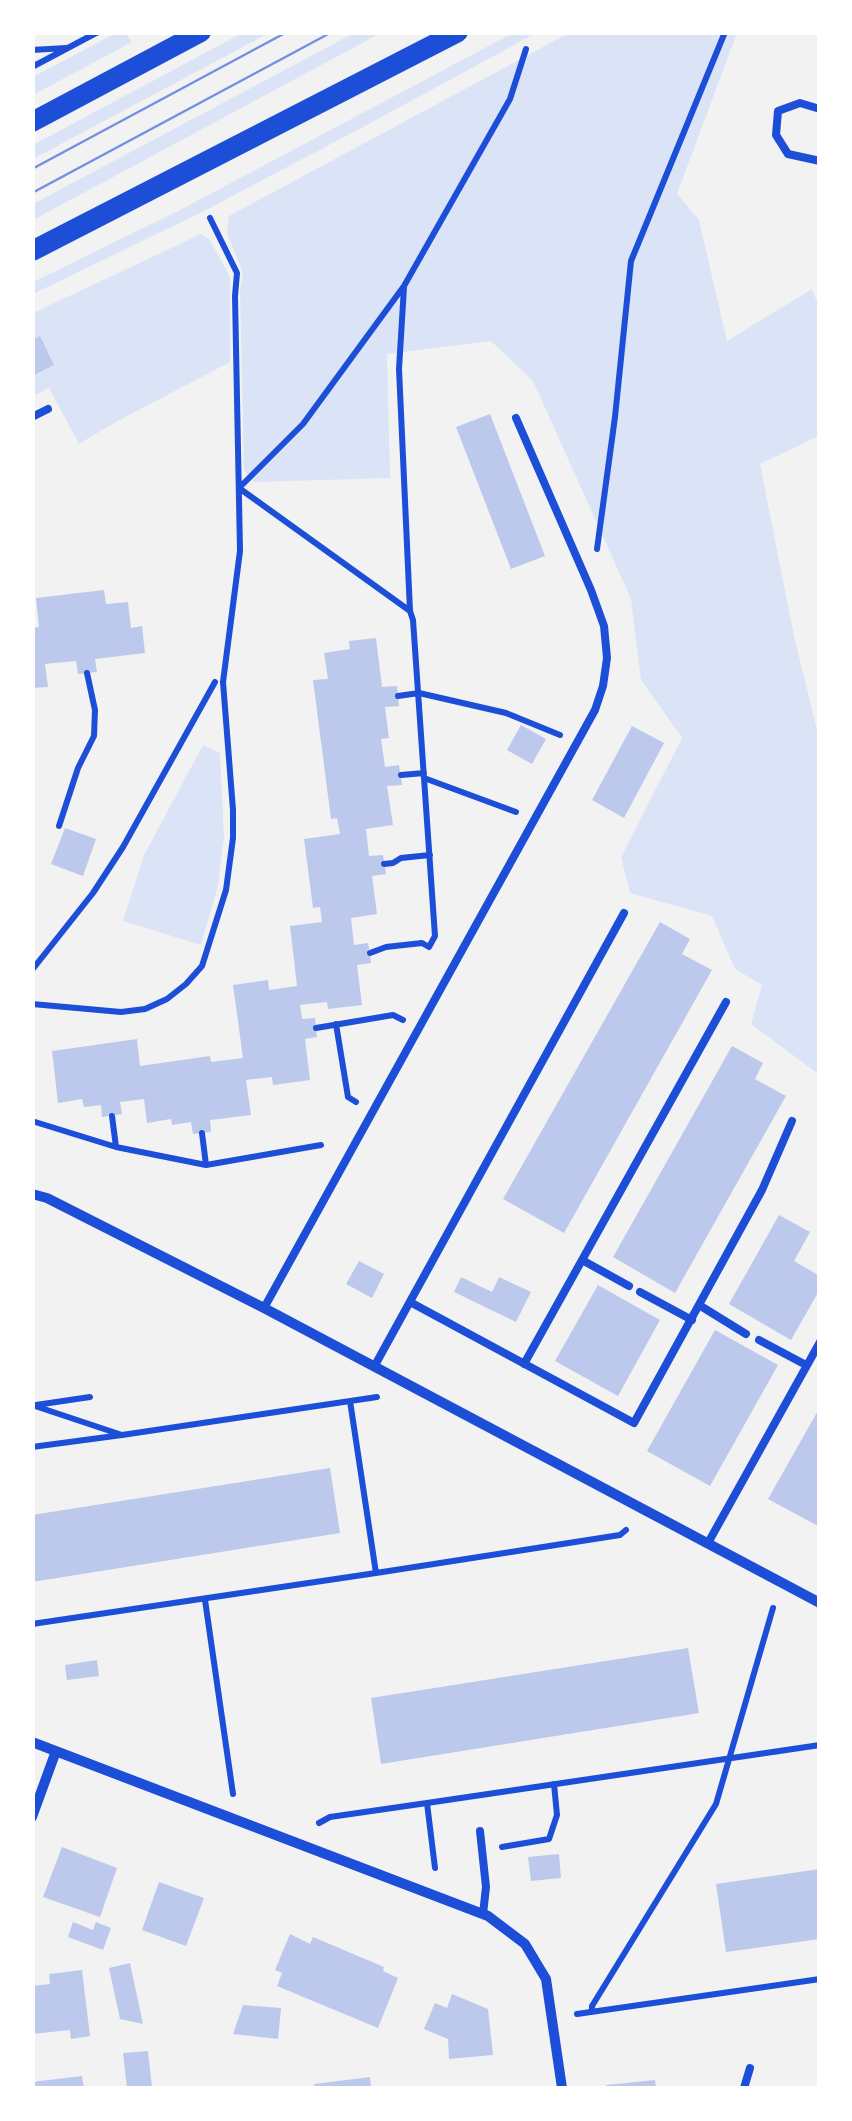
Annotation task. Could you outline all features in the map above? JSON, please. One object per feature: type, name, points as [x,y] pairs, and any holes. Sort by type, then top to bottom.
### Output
[{"type":"main road","points":[[32,122],[200,32]]},
{"type":"main road","points":[[32,251],[458,32]]},
{"type":"street","points":[[32,1194],[264,1308],[818,1599]]},
{"type":"street","points":[[32,1742],[482,1914],[524,1944],[546,1979],[562,2088]]},
{"type":"street","points":[[32,1816],[56,1751]]},
{"type":"lane","points":[[820,109],[800,103],[778,111],[776,136],[788,154],[820,161]]},
{"type":"lane","points":[[32,417],[48,409]]},
{"type":"lane","points":[[264,1308],[595,710],[603,686],[607,658],[604,626],[516,418]]},
{"type":"lane","points":[[374,1367],[624,913]]},
{"type":"lane","points":[[524,1364],[726,1002]]},
{"type":"lane","points":[[410,1302],[634,1423],[762,1190],[792,1121]]},
{"type":"lane","points":[[582,1260],[629,1286]]},
{"type":"lane","points":[[640,1292],[692,1320]]},
{"type":"lane","points":[[699,1306],[746,1334]]},
{"type":"lane","points":[[759,1340],[806,1365]]},
{"type":"lane","points":[[708,1543],[820,1342]]},
{"type":"lane","points":[[480,1831],[486,1886],[482,1914]]},
{"type":"lane","points":[[744,2088],[750,2068]]},
{"type":"path","points":[[32,67],[98,32]]},
{"type":"path","points":[[592,590],[631,262],[724,32]]},
{"type":"path","points":[[32,50],[69,48]]},
{"type":"path","points":[[239,488],[303,424],[404,286],[510,98],[526,49]]},
{"type":"path","points":[[32,1004],[121,1012],[145,1009],[167,998],[202,966],[226,890],[233,838],[223,682],[240,551],[237,273],[210,218]]},
{"type":"path","points":[[370,954],[386,946],[429,947],[435,936],[410,611],[399,369],[404,286]]},
{"type":"path","points":[[239,488],[410,611]]},
{"type":"path","points":[[59,826],[78,768],[94,736],[87,673]]},
{"type":"path","points":[[32,970],[124,847],[215,682]]},
{"type":"path","points":[[398,696],[419,693],[506,713],[576,744]]},
{"type":"path","points":[[400,775],[424,775],[516,812]]},
{"type":"path","points":[[384,864],[430,855]]},
{"type":"path","points":[[316,1028],[392,1015]]},
{"type":"path","points":[[336,1024],[348,1097]]},
{"type":"path","points":[[112,1116],[116,1148]]},
{"type":"path","points":[[32,1120],[116,1148],[206,1165],[321,1145]]},
{"type":"path","points":[[202,1133],[206,1165]]},
{"type":"path","points":[[32,1447],[377,1396]]},
{"type":"path","points":[[34,1405],[90,1397]]},
{"type":"path","points":[[350,1400],[376,1573]]},
{"type":"path","points":[[34,1405],[122,1436]]},
{"type":"path","points":[[32,1624],[620,1535],[626,1530]]},
{"type":"path","points":[[205,1600],[237,1820]]},
{"type":"path","points":[[592,2011],[716,1804],[773,1608]]},
{"type":"path","points":[[319,1822],[427,1802],[820,1745]]},
{"type":"path","points":[[482,1849],[549,1839],[558,1815],[554,1784]]},
{"type":"path","points":[[427,1802],[435,1868]]},
{"type":"path","points":[[577,2014],[820,1979]]},
{"type":"shaded area","points":[[244,32],[269,33],[33,159],[33,145]]},
{"type":"shaded area","points":[[356,32],[381,33],[33,220],[33,204]]},
{"type":"shaded area","points":[[116,33],[126,33],[132,42],[33,95],[33,77]]},
{"type":"shaded area","points":[[513,33],[536,33],[202,212],[33,294],[33,282],[180,210]]},
{"type":"shaded area","points":[[569,33],[737,33],[677,194],[699,220],[727,341],[812,289],[819,307],[819,436],[760,464],[819,738],[819,1159],[817,1073],[751,1024],[762,985],[735,969],[712,916],[630,893],[621,857],[682,738],[641,680],[631,599],[533,381],[491,341],[387,354],[390,478],[254,482],[244,471],[240,291],[243,273],[227,233],[229,216]]},
{"type":"shaded area","points":[[201,234],[210,240],[230,277],[230,362],[79,444],[49,388],[33,396],[33,313]]},
{"type":"shaded area","points":[[203,745],[220,753],[224,837],[218,886],[201,945],[123,921],[144,855]]},
{"type":"building","points":[[40,336],[54,365],[32,376],[32,340]]},
{"type":"building","points":[[490,414],[545,556],[511,569],[456,427]]},
{"type":"building","points":[[104,590],[106,604],[128,602],[131,628],[142,626],[145,653],[95,659],[97,672],[78,674],[76,661],[45,664],[48,687],[32,688],[32,628],[39,627],[36,598]]},
{"type":"building","points":[[376,638],[382,687],[397,686],[399,706],[385,707],[389,738],[381,739],[385,767],[399,765],[402,785],[387,786],[393,825],[366,829],[369,856],[383,855],[386,874],[372,876],[377,914],[351,918],[354,945],[368,943],[370,953],[371,963],[357,965],[362,1005],[328,1009],[327,1002],[300,1005],[302,1019],[315,1018],[317,1037],[305,1039],[310,1080],[273,1085],[272,1077],[246,1080],[251,1115],[210,1120],[211,1132],[193,1134],[191,1122],[172,1125],[171,1119],[147,1123],[144,1099],[120,1102],[122,1114],[102,1117],[101,1105],[84,1107],[82,1099],[58,1103],[52,1051],[137,1039],[140,1066],[210,1056],[211,1062],[243,1058],[233,985],[268,980],[269,990],[297,986],[290,926],[322,922],[320,907],[313,908],[304,839],[340,834],[337,818],[331,819],[313,680],[328,679],[324,653],[350,649],[349,641]]},
{"type":"building","points":[[521,725],[546,739],[532,764],[507,750]]},
{"type":"building","points":[[632,726],[664,743],[624,818],[592,800]]},
{"type":"building","points":[[65,828],[96,839],[83,876],[51,864]]},
{"type":"building","points":[[660,922],[690,939],[682,954],[712,970],[564,1233],[503,1199]]},
{"type":"building","points":[[732,1046],[763,1063],[755,1079],[786,1096],[675,1293],[613,1257]]},
{"type":"building","points":[[779,1215],[810,1232],[794,1261],[820,1276],[820,1289],[791,1340],[729,1304]]},
{"type":"building","points":[[359,1261],[384,1274],[372,1298],[346,1284]]},
{"type":"building","points":[[461,1277],[492,1292],[499,1277],[531,1292],[516,1322],[454,1292]]},
{"type":"building","points":[[598,1285],[660,1320],[618,1396],[555,1361]]},
{"type":"building","points":[[715,1330],[778,1365],[710,1486],[647,1451]]},
{"type":"building","points":[[820,1407],[820,1527],[768,1499]]},
{"type":"building","points":[[330,1468],[340,1533],[32,1582],[32,1515]]},
{"type":"building","points":[[688,1648],[699,1713],[381,1764],[371,1698]]},
{"type":"building","points":[[97,1660],[99,1676],[67,1680],[65,1665]]},
{"type":"building","points":[[62,1847],[117,1868],[100,1917],[43,1897]]},
{"type":"building","points":[[559,1854],[561,1878],[531,1881],[528,1857]]},
{"type":"building","points":[[820,1869],[820,1939],[726,1952],[716,1884]]},
{"type":"building","points":[[159,1882],[204,1898],[186,1946],[142,1930]]},
{"type":"building","points":[[73,1922],[93,1930],[96,1922],[111,1928],[103,1950],[68,1937]]},
{"type":"building","points":[[290,1934],[310,1944],[313,1937],[384,1967],[383,1971],[398,1978],[378,2028],[277,1986],[282,1973],[275,1970]]},
{"type":"building","points":[[130,1963],[143,2024],[120,2019],[109,1968]]},
{"type":"building","points":[[82,1970],[90,2036],[71,2039],[70,2030],[32,2034],[32,1986],[50,1984],[49,1974]]},
{"type":"building","points":[[452,1994],[488,2009],[493,2055],[449,2059],[448,2039],[424,2029],[435,2003],[447,2008]]},
{"type":"building","points":[[243,2005],[281,2008],[278,2039],[233,2034]]},
{"type":"building","points":[[148,2051],[152,2088],[127,2088],[123,2053]]},
{"type":"building","points":[[82,2076],[84,2088],[32,2088],[32,2082]]},
{"type":"building","points":[[370,2077],[371,2088],[315,2088],[314,2084]]},
{"type":"building","points":[[655,2080],[656,2088],[606,2085]]},
{"type":"tram line","points":[[32,169],[287,32]]},
{"type":"tram line","points":[[32,193],[332,32]]}]
